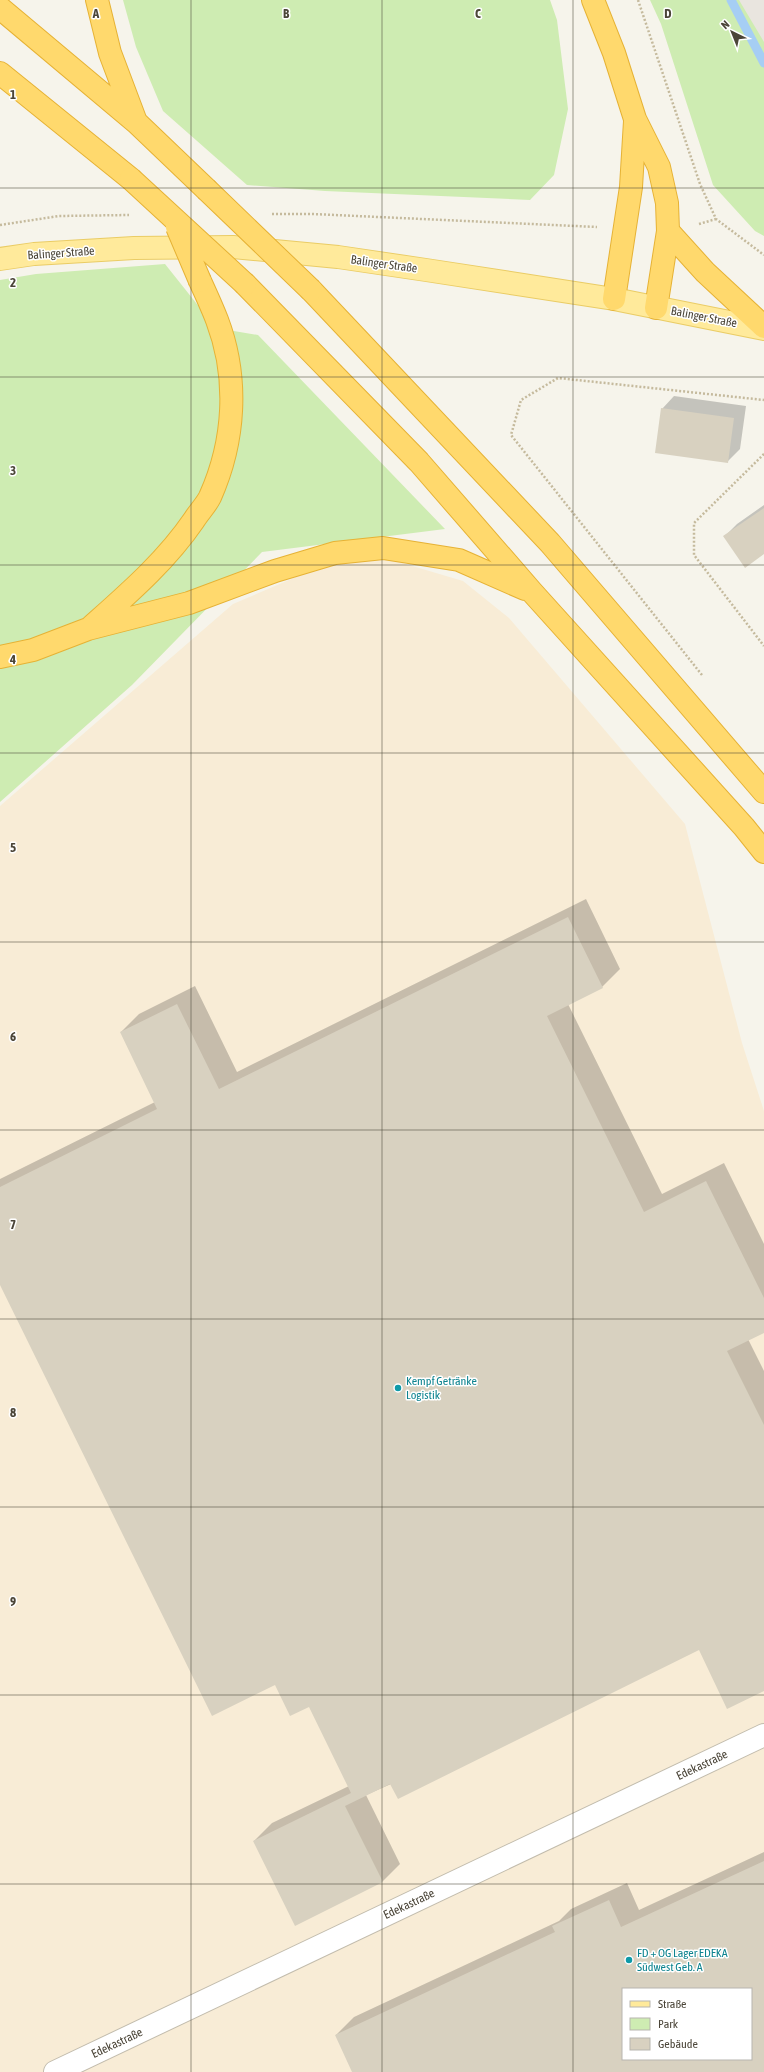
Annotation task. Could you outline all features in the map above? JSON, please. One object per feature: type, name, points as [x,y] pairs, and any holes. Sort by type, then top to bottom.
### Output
[{"type":"highway","points":[[97,0],[110,53],[137,123]]},
{"type":"highway","points":[[593,0],[614,53],[635,119],[659,167],[667,203],[668,231],[656,308]]},
{"type":"highway","points":[[0,8],[137,123],[311,290],[550,543],[764,792]]},
{"type":"highway","points":[[0,73],[131,180],[245,284],[418,462],[532,592],[744,827],[764,852]]},
{"type":"highway","points":[[614,299],[631,187],[635,119]]},
{"type":"highway","points":[[88,629],[139,584],[180,540],[209,498],[229,442],[232,402],[229,364],[217,321],[174,220]]},
{"type":"highway","points":[[668,231],[705,272],[764,328]]},
{"type":"highway","points":[[0,657],[33,650],[88,629],[189,604],[275,571],[335,553],[383,548],[459,560],[532,592]]},
{"type":"main road","name":"Balinger Straße","points":[[0,259],[34,254],[134,248],[233,247],[345,258],[614,299],[764,328]]},
{"type":"lane","name":"Edekastraße","points":[[55,2072],[764,1735]]},
{"type":"path","points":[[638,0],[700,184],[716,219],[764,255]]},
{"type":"path","points":[[265,214],[313,214],[625,229]]},
{"type":"path","points":[[0,225],[59,216],[131,215]]},
{"type":"path","points":[[668,231],[716,219]]},
{"type":"path","points":[[704,677],[511,435],[521,400],[558,378],[764,400]]},
{"type":"path","points":[[764,454],[694,523],[694,555],[764,646]]},
{"type":"shaded area","points":[[732,0],[764,0],[764,44]]},
{"type":"shaded area","points":[[382,557],[463,581],[509,618],[685,824],[742,1043],[764,1111],[764,2072],[0,2072],[0,806],[233,604],[317,568]]},
{"type":"green space","points":[[123,0],[550,0],[557,20],[568,109],[554,175],[530,200],[325,191],[247,185],[163,111],[136,47]]},
{"type":"green space","points":[[650,0],[739,0],[764,42],[764,236],[755,231],[713,185],[661,24]]},
{"type":"green space","points":[[165,264],[216,328],[258,335],[445,529],[262,552],[132,685],[0,802],[0,280],[36,274]]},
{"type":"building","points":[[661,408],[734,418],[728,463],[655,453]]},
{"type":"building","points":[[764,508],[764,554],[745,568],[723,536]]},
{"type":"building","name":"Kempf Getränke Logistik","points":[[568,917],[603,988],[547,1016],[644,1212],[706,1181],[764,1298],[764,1333],[727,1351],[764,1425],[764,1691],[727,1709],[699,1650],[398,1799],[390,1784],[345,1806],[383,1882],[295,1926],[253,1841],[351,1793],[309,1707],[290,1716],[275,1685],[212,1716],[0,1285],[0,1187],[157,1109],[120,1032],[177,1004],[219,1089]]},
{"type":"building","name":"FD + OG Lager EDEKA Südwest Geb. A","points":[[764,1861],[764,2072],[352,2072],[335,2035],[555,1932],[552,1926],[609,1900],[621,1927]]},
{"type":"waterway","points":[[731,0],[764,63]]},
{"type":"place","name":"Kempf Getränke Logistik","points":[[398,1388]]},
{"type":"place","name":"FD + OG Lager EDEKA Südwest Geb. A","points":[[629,1960]]}]
